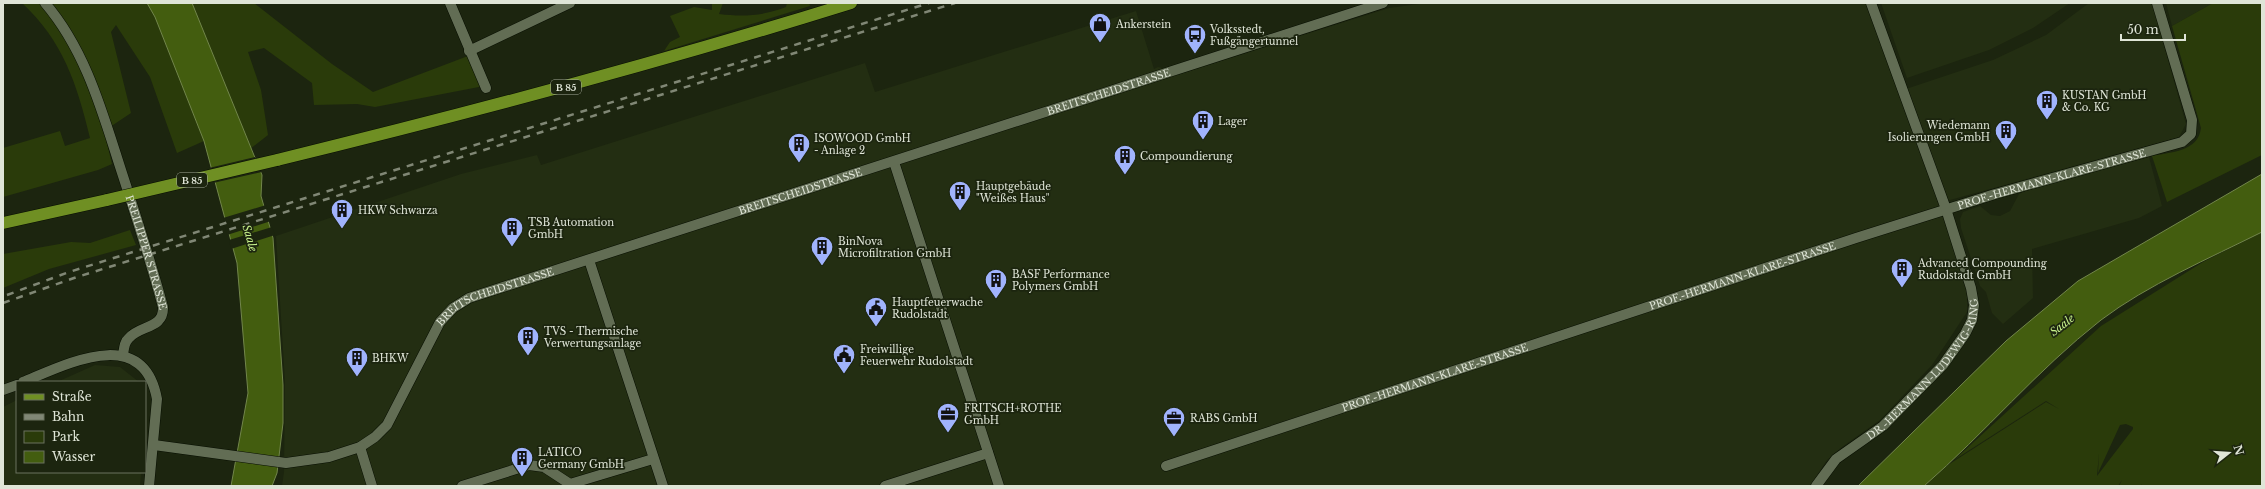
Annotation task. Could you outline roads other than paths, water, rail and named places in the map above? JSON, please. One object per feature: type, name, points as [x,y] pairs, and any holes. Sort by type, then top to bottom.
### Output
[{"type":"main road","name":"B 85","points":[[3,223],[277,160],[523,99],[762,31],[852,3]]},
{"type":"street","name":"PREILIPPER STRASSE","points":[[45,3],[74,43],[89,75],[143,237],[163,307],[163,314],[156,323],[130,336],[126,342],[122,355]]},
{"type":"street","points":[[450,3],[469,51],[486,88]]},
{"type":"street","points":[[469,51],[570,3]]},
{"type":"street","name":"BREITSCHEIDSTRASSE","points":[[154,445],[286,463],[329,457],[360,447],[375,437],[387,425],[440,322],[453,308],[469,298],[589,260],[627,245],[894,162],[1383,3]]},
{"type":"street","name":"DR.-HERMANN-LUDEWIG-RING","points":[[1816,486],[1836,459],[1883,426],[1943,365],[1958,346],[1972,320],[1974,305],[1971,288],[1946,209],[1871,3]]},
{"type":"street","name":"PROF.-HERMANN-KLARE-STRASSE","points":[[1166,466],[1946,209],[2182,142],[2191,134],[2192,120],[2158,3]]},
{"type":"street","points":[[894,162],[999,486]]},
{"type":"street","points":[[589,260],[663,486]]},
{"type":"street","points":[[26,381],[91,356],[105,354],[122,355],[142,368],[155,387],[157,399],[154,445],[148,486]]},
{"type":"street","points":[[3,390],[16,385]]},
{"type":"street","points":[[360,447],[372,486]]},
{"type":"street","points":[[885,486],[988,452]]},
{"type":"street","points":[[462,486],[529,465],[544,467],[570,484],[653,459]]},
{"type":"water","name":"Saale","points":[[147,3],[192,3],[262,175],[261,196],[273,238],[283,385],[283,423],[277,473],[272,486],[231,486],[248,393],[237,263],[204,141],[155,17]]},
{"type":"water","name":"Saale","points":[[2262,174],[2262,232],[2158,284],[2119,307],[2101,320],[2055,360],[1924,486],[1858,486],[2006,341],[2078,281]]},
{"type":"railway","points":[[7,295],[69,272],[929,3]]},
{"type":"railway","points":[[3,303],[74,278],[955,3]]},
{"type":"place","name":"Ankerstein","points":[[1100,44]]},
{"type":"place","name":"Volksstedt, Fußgängertunnel","points":[[1195,54]]},
{"type":"place","name":"KUSTAN GmbH & Co. KG","points":[[2047,120]]},
{"type":"place","name":"Lager","points":[[1203,140]]},
{"type":"place","name":"Wiedemann Isolierungen GmbH","points":[[2006,150]]},
{"type":"place","name":"ISOWOOD GmbH - Anlage 2","points":[[799,164]]},
{"type":"place","name":"Compoundierung","points":[[1125,176]]},
{"type":"place","name":"Hauptgebäude \"Weißes Haus\"","points":[[960,212]]},
{"type":"place","name":"HKW Schwarza","points":[[342,230]]},
{"type":"place","name":"TSB Automation GmbH","points":[[512,248]]},
{"type":"place","name":"BinNova Microfiltration GmbH","points":[[822,266]]},
{"type":"place","name":"Advanced Compounding Rudolstadt GmbH","points":[[1902,288]]},
{"type":"place","name":"BASF Performance Polymers GmbH","points":[[996,300]]},
{"type":"place","name":"Hauptfeuerwache Rudolstadt","points":[[876,328]]},
{"type":"place","name":"TVS - Thermische Verwertungsanlage","points":[[528,356]]},
{"type":"place","name":"Freiwillige Feuerwehr Rudolstadt","points":[[844,374]]},
{"type":"place","name":"BHKW","points":[[357,378]]},
{"type":"place","name":"FRITSCH+ROTHE GmbH","points":[[948,434]]},
{"type":"place","name":"RABS GmbH","points":[[1174,438]]},
{"type":"place","name":"LATICO Germany GmbH","points":[[522,478]]}]
